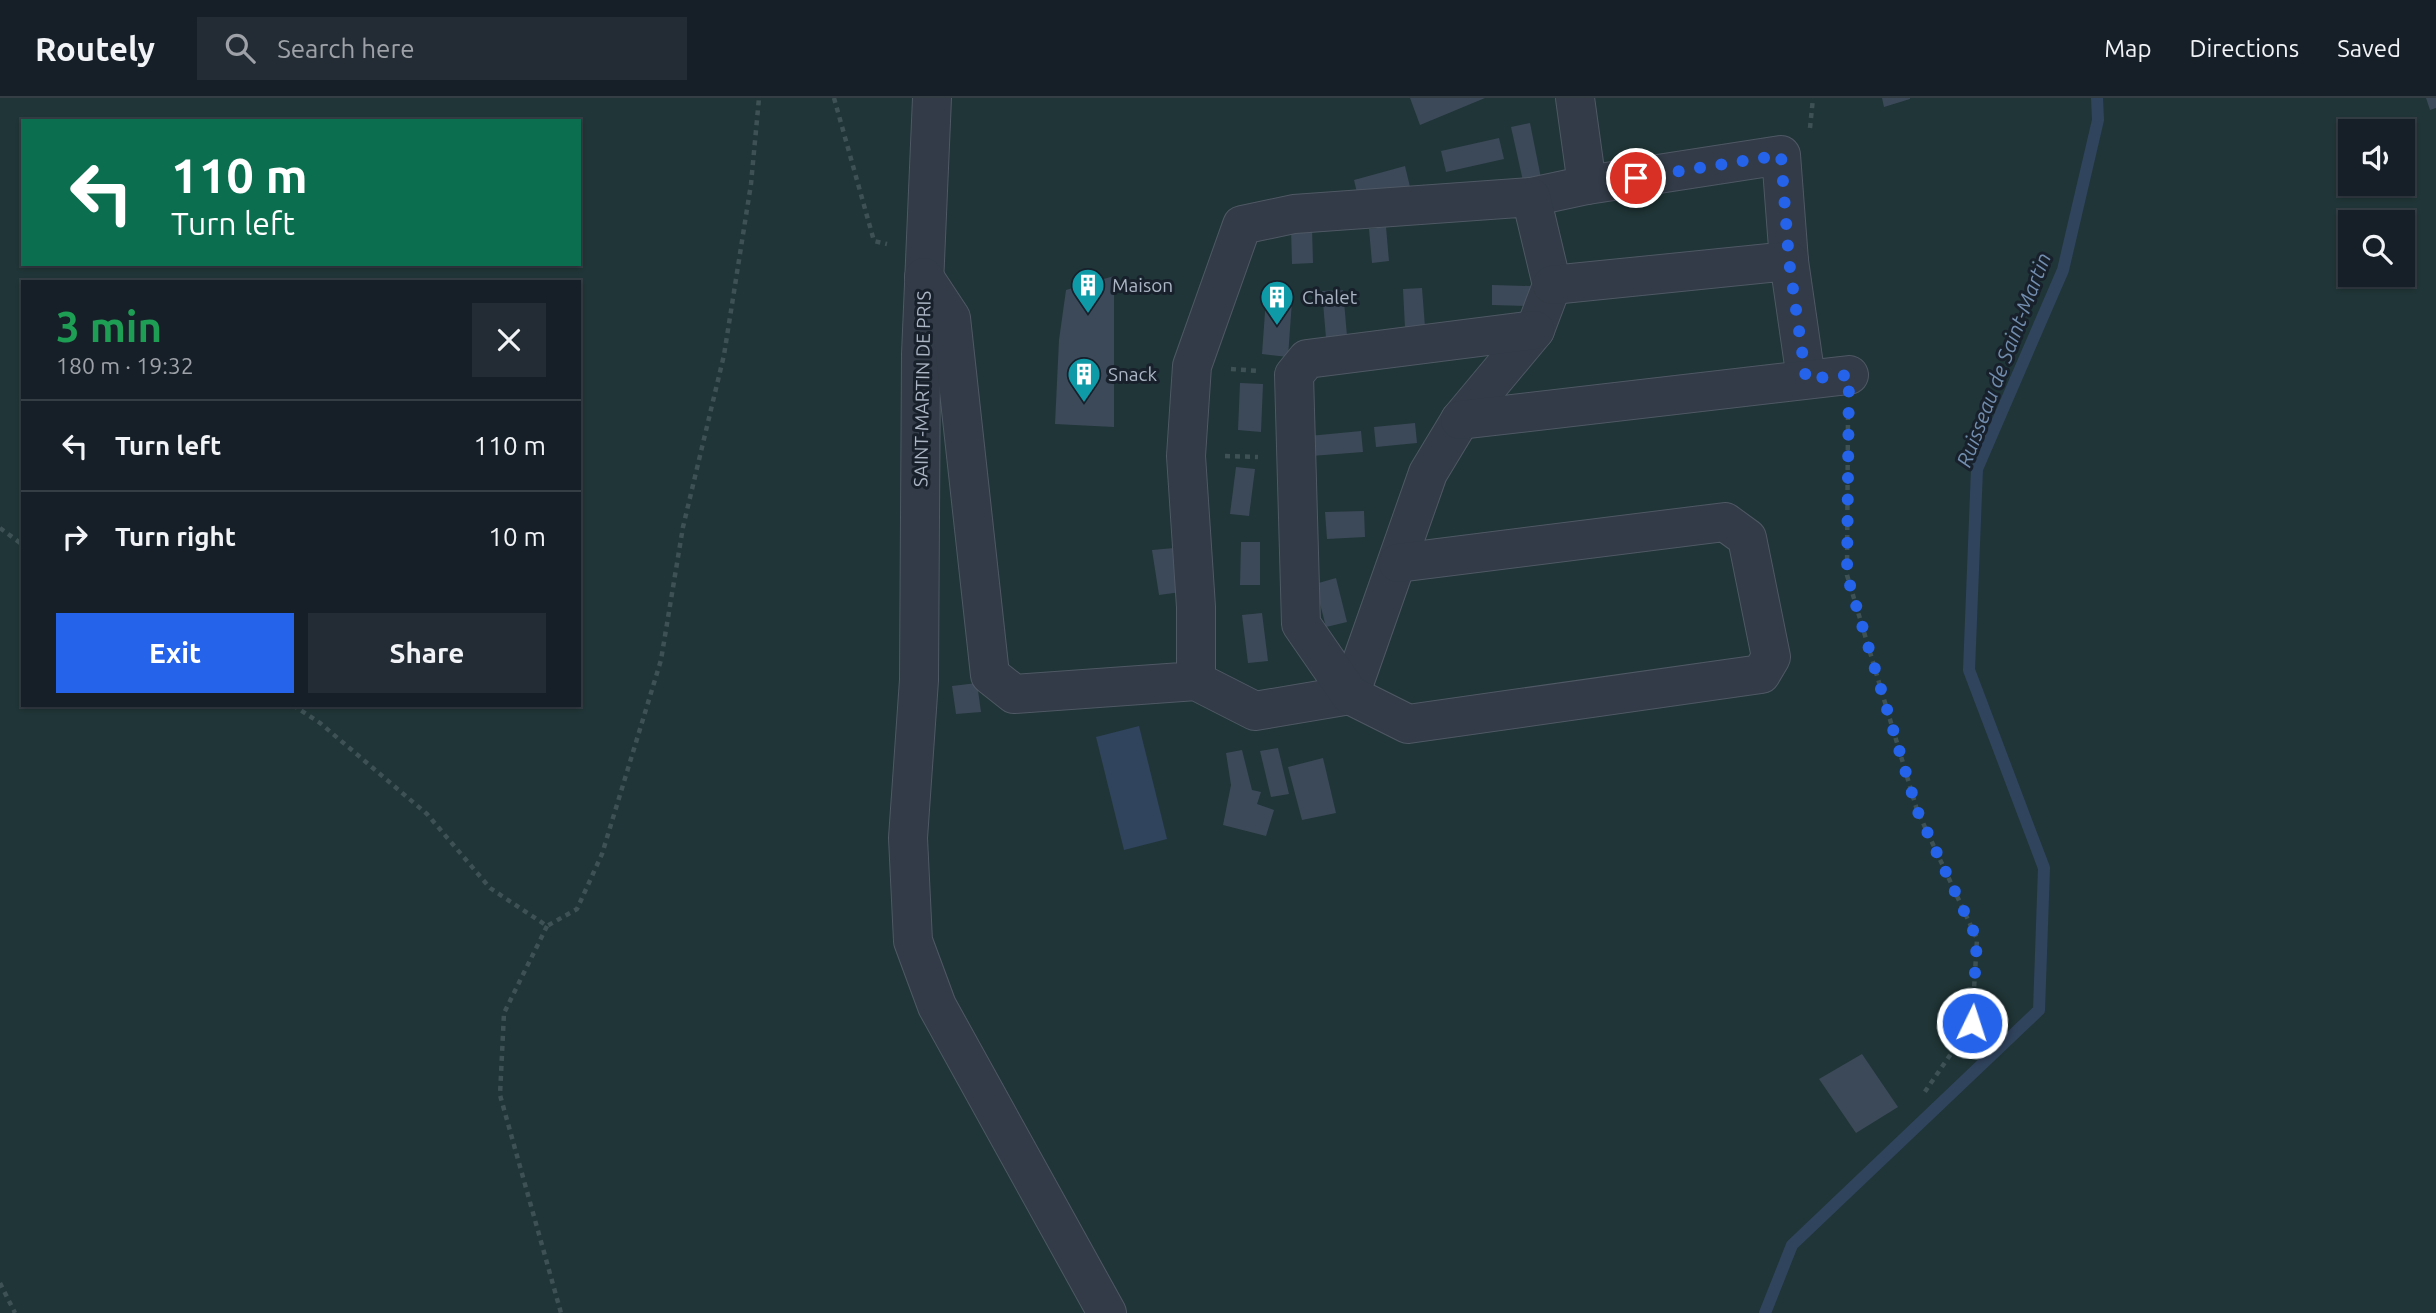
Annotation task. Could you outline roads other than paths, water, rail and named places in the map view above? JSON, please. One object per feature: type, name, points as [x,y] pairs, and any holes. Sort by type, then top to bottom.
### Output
[{"type":"street","name":"SAINT-MARTIN DE PRIS","points":[[932,98],[921,354],[919,680],[908,838],[913,941],[937,1006],[1107,1313]]},
{"type":"street","points":[[1575,98],[1587,185]]},
{"type":"street","points":[[1196,681],[1196,607],[1186,456],[1192,366],[1242,225],[1294,214],[1531,197],[1587,185],[1781,155],[1789,261],[1806,379]]},
{"type":"street","points":[[1350,695],[1427,473],[1460,420],[1535,330],[1552,285],[1531,197]]},
{"type":"street","points":[[1552,285],[1789,261]]},
{"type":"street","points":[[925,265],[951,318],[990,675],[1014,694],[1196,681],[1255,711],[1350,695]]},
{"type":"street","points":[[1398,563],[1725,522],[1746,538],[1771,657],[1761,674],[1408,724],[1350,695],[1301,624],[1294,374],[1307,359],[1535,330]]},
{"type":"street","points":[[1460,420],[1849,375]]},
{"type":"water","points":[[1139,726],[1167,839],[1124,850],[1096,737]]},
{"type":"waterway","name":"Ruisseau de Saint-Martin","points":[[1765,1313],[1792,1245],[2039,1010],[2044,868],[1969,670],[1977,469],[2063,270],[2098,120],[2097,98]]},
{"type":"place","name":"Maison","points":[[1088,315]]},
{"type":"place","name":"Chalet","points":[[1277,327]]},
{"type":"place","name":"Snack","points":[[1084,404]]}]
